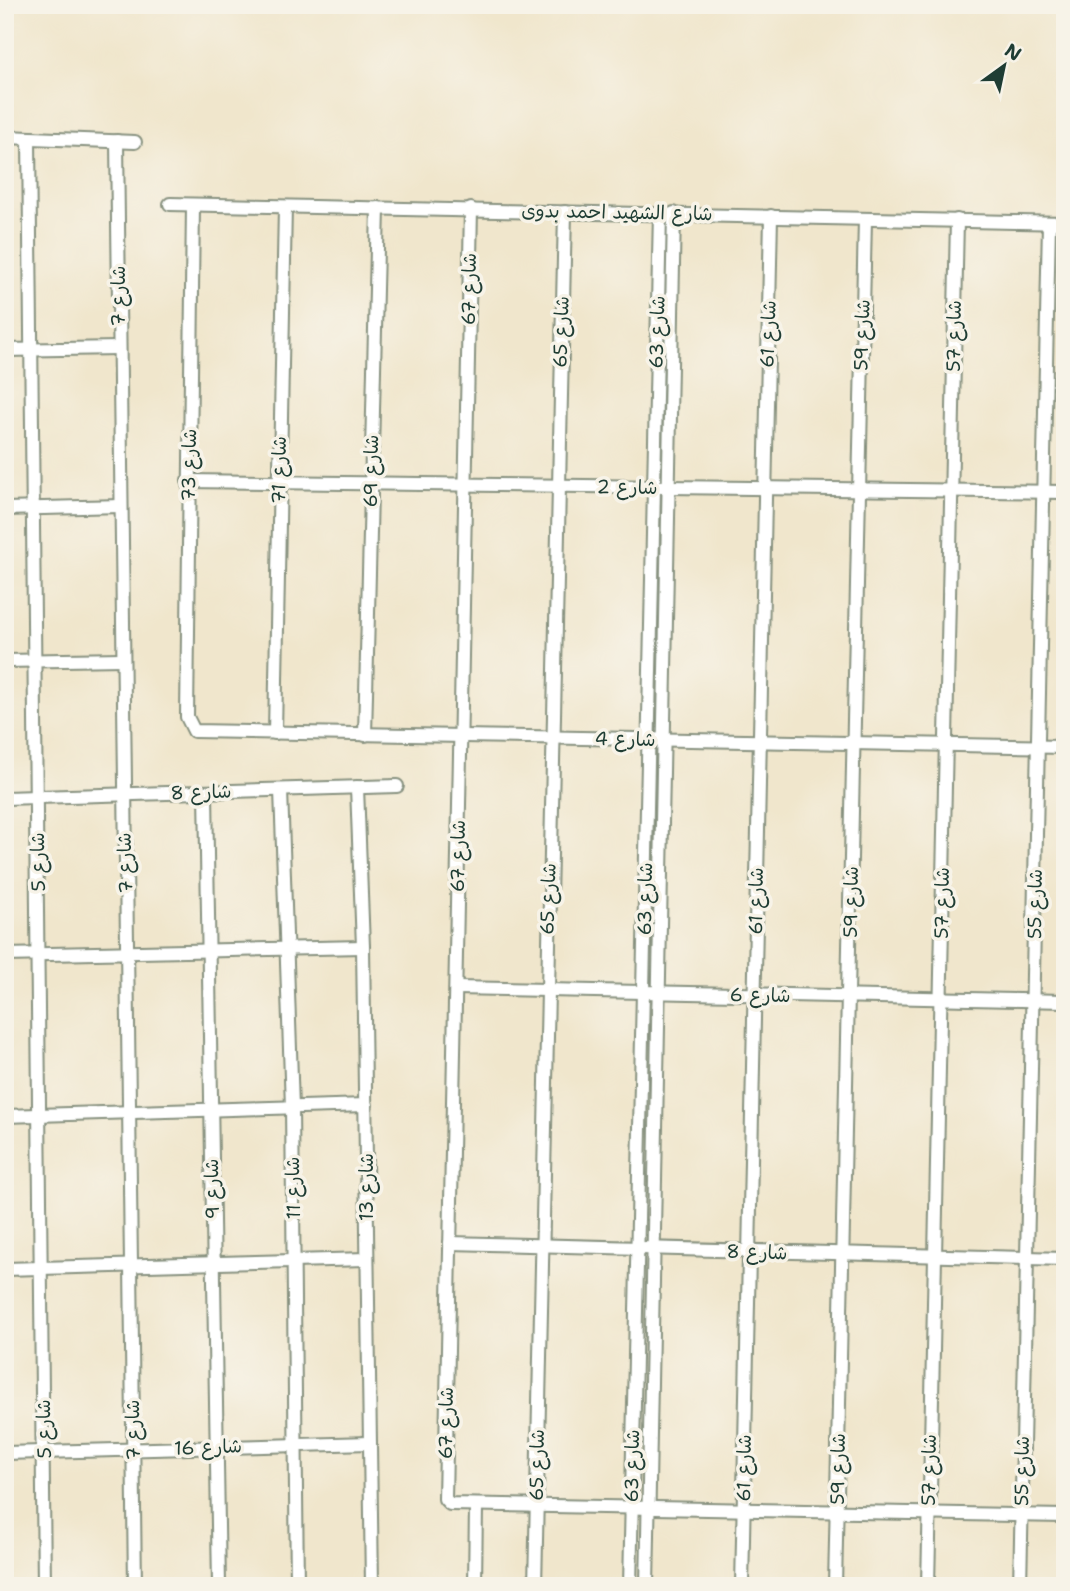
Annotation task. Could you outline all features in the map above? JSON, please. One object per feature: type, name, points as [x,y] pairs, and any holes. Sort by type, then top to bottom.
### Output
[{"type":"street","points":[[5,137],[135,142]]},
{"type":"street","name":"شارع 5","points":[[29,138],[42,1115],[44,1586]]},
{"type":"street","name":"شارع 7","points":[[117,141],[123,795],[128,953],[135,1586]]},
{"type":"street","name":"شارع الشهيد احمد بدوى","points":[[170,205],[674,213],[1065,223]]},
{"type":"street","name":"شارع 73","points":[[188,724],[188,481],[193,205]]},
{"type":"street","name":"شارع 71","points":[[275,733],[285,207]]},
{"type":"street","name":"شارع 69","points":[[365,734],[378,208]]},
{"type":"street","name":"شارع 67","points":[[471,209],[447,1503],[476,1505]]},
{"type":"street","name":"شارع 65","points":[[535,1586],[545,990],[565,212]]},
{"type":"street","name":"شارع 63","points":[[630,1586],[660,213]]},
{"type":"street","name":"شارع 63","points":[[647,1586],[674,213]]},
{"type":"street","name":"شارع 61","points":[[741,1586],[771,216]]},
{"type":"street","name":"شارع 59","points":[[835,1586],[865,219]]},
{"type":"street","name":"شارع 57","points":[[928,1586],[957,220]]},
{"type":"street","name":"شارع 55","points":[[1020,1586],[1041,491],[1049,223]]},
{"type":"street","points":[[659,287],[673,287]]},
{"type":"street","points":[[5,350],[118,348]]},
{"type":"street","name":"شارع 2","points":[[188,481],[1065,492]]},
{"type":"street","points":[[5,509],[121,506]]},
{"type":"street","points":[[5,661],[122,659]]},
{"type":"street","name":"شارع 4","points":[[188,724],[194,731],[1065,747]]},
{"type":"street","name":"شارع 8","points":[[5,797],[397,786]]},
{"type":"street","name":"شارع 13","points":[[357,788],[366,1105],[372,1586]]},
{"type":"street","name":"شارع 11","points":[[281,790],[292,1107],[298,1586]]},
{"type":"street","name":"شارع 9","points":[[206,792],[219,1586]]},
{"type":"street","points":[[5,956],[363,947]]},
{"type":"street","name":"شارع 6","points":[[456,988],[1065,1001]]},
{"type":"street","points":[[5,1116],[366,1105]]},
{"type":"street","name":"شارع 8","points":[[450,1243],[1065,1259]]},
{"type":"street","points":[[5,1269],[367,1259]]},
{"type":"street","name":"شارع 16","points":[[5,1453],[370,1443]]},
{"type":"street","points":[[475,1586],[476,1505],[1065,1517]]}]
